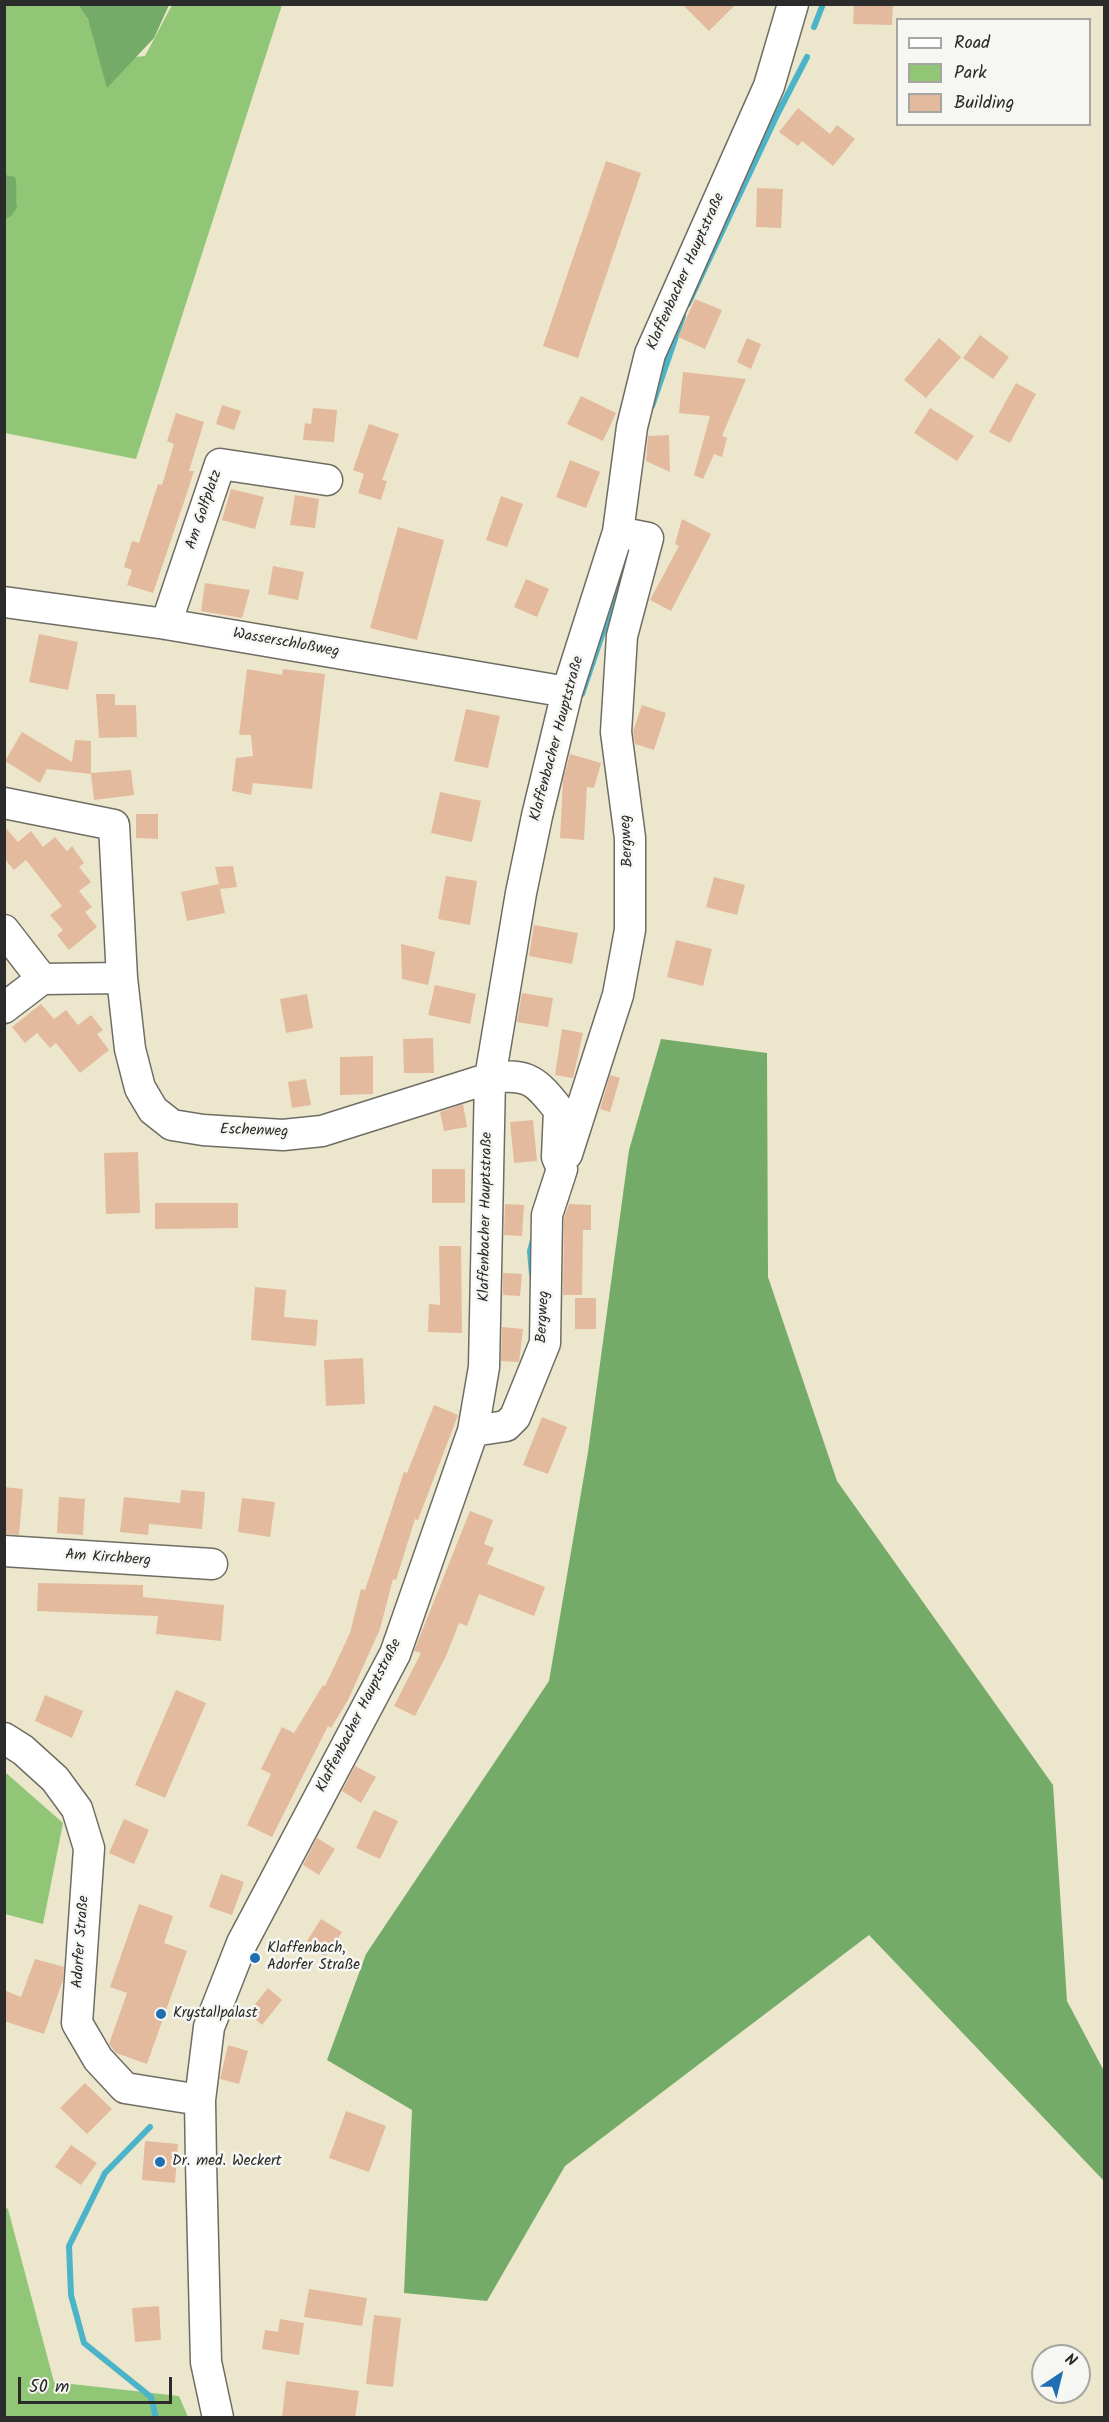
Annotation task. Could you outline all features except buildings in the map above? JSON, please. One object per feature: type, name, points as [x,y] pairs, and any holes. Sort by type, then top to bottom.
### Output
[{"type":"street","name":"Klaffenbacher Hauptstraße","points":[[218,2418],[206,2362],[200,2100],[209,2027],[242,1943],[395,1654],[473,1431],[484,1367],[513,1079],[521,893],[567,692],[618,532],[632,427],[650,354],[769,86],[793,4]]},
{"type":"street","name":"Am Golfplatz","points":[[166,624],[220,464],[327,480]]},
{"type":"street","name":"Bergweg","points":[[473,1431],[506,1426],[515,1418],[545,1343],[547,1215],[618,994],[630,930],[630,838],[616,732],[622,636],[648,538],[618,532]]},
{"type":"street","name":"Wasserschloßweg","points":[[4,602],[166,624],[567,692]]},
{"type":"street","name":"Eschenweg","points":[[4,803],[114,825],[122,978],[130,1049],[140,1088],[153,1110],[172,1125],[203,1130],[283,1135],[322,1131],[513,1079]]},
{"type":"street","points":[[4,930],[42,979]]},
{"type":"street","points":[[4,1008],[42,979],[122,978]]},
{"type":"street","name":"Bergweg","points":[[513,1079],[559,1110],[557,1157],[562,1169]]},
{"type":"street","name":"Am Kirchberg","points":[[4,1551],[212,1564]]},
{"type":"street","name":"Adorfer Straße","points":[[4,1738],[23,1750],[55,1779],[77,1809],[88,1848],[77,2023],[98,2059],[125,2088],[200,2100]]},
{"type":"green space","points":[[4,5],[78,5],[116,59],[145,56],[172,5],[282,5],[136,459],[5,433]]},
{"type":"green space","points":[[78,5],[169,5],[154,38],[107,88],[88,19]]},
{"type":"green space","points":[[5,175],[15,177],[17,207],[5,220]]},
{"type":"green space","points":[[661,1039],[767,1053],[768,1277],[837,1481],[1053,1785],[1067,2001],[1104,2071],[1104,2181],[869,1935],[565,2166],[487,2301],[404,2293],[412,2110],[327,2060],[366,1954],[549,1681],[588,1452],[629,1150]]},
{"type":"green space","points":[[5,1772],[63,1823],[43,1924],[5,1914]]},
{"type":"green space","points":[[4,2207],[8,2209],[54,2382],[179,2396],[188,2417],[5,2417]]},
{"type":"waterway","points":[[814,27],[823,4]]},
{"type":"waterway","points":[[688,304],[777,115],[807,57]]},
{"type":"waterway","points":[[652,406],[683,316]]},
{"type":"waterway","points":[[582,694],[628,558]]},
{"type":"waterway","points":[[532,1274],[530,1251],[533,1240]]},
{"type":"waterway","points":[[150,2127],[105,2173],[69,2246],[71,2295],[84,2343],[151,2397],[156,2418]]},
{"type":"place","name":"Klaffenbach, Adorfer Straße","points":[[255,1958]]},
{"type":"place","name":"Krystallpalast","points":[[161,2014]]},
{"type":"place","name":"Dr. med. Weckert","points":[[160,2162]]}]
